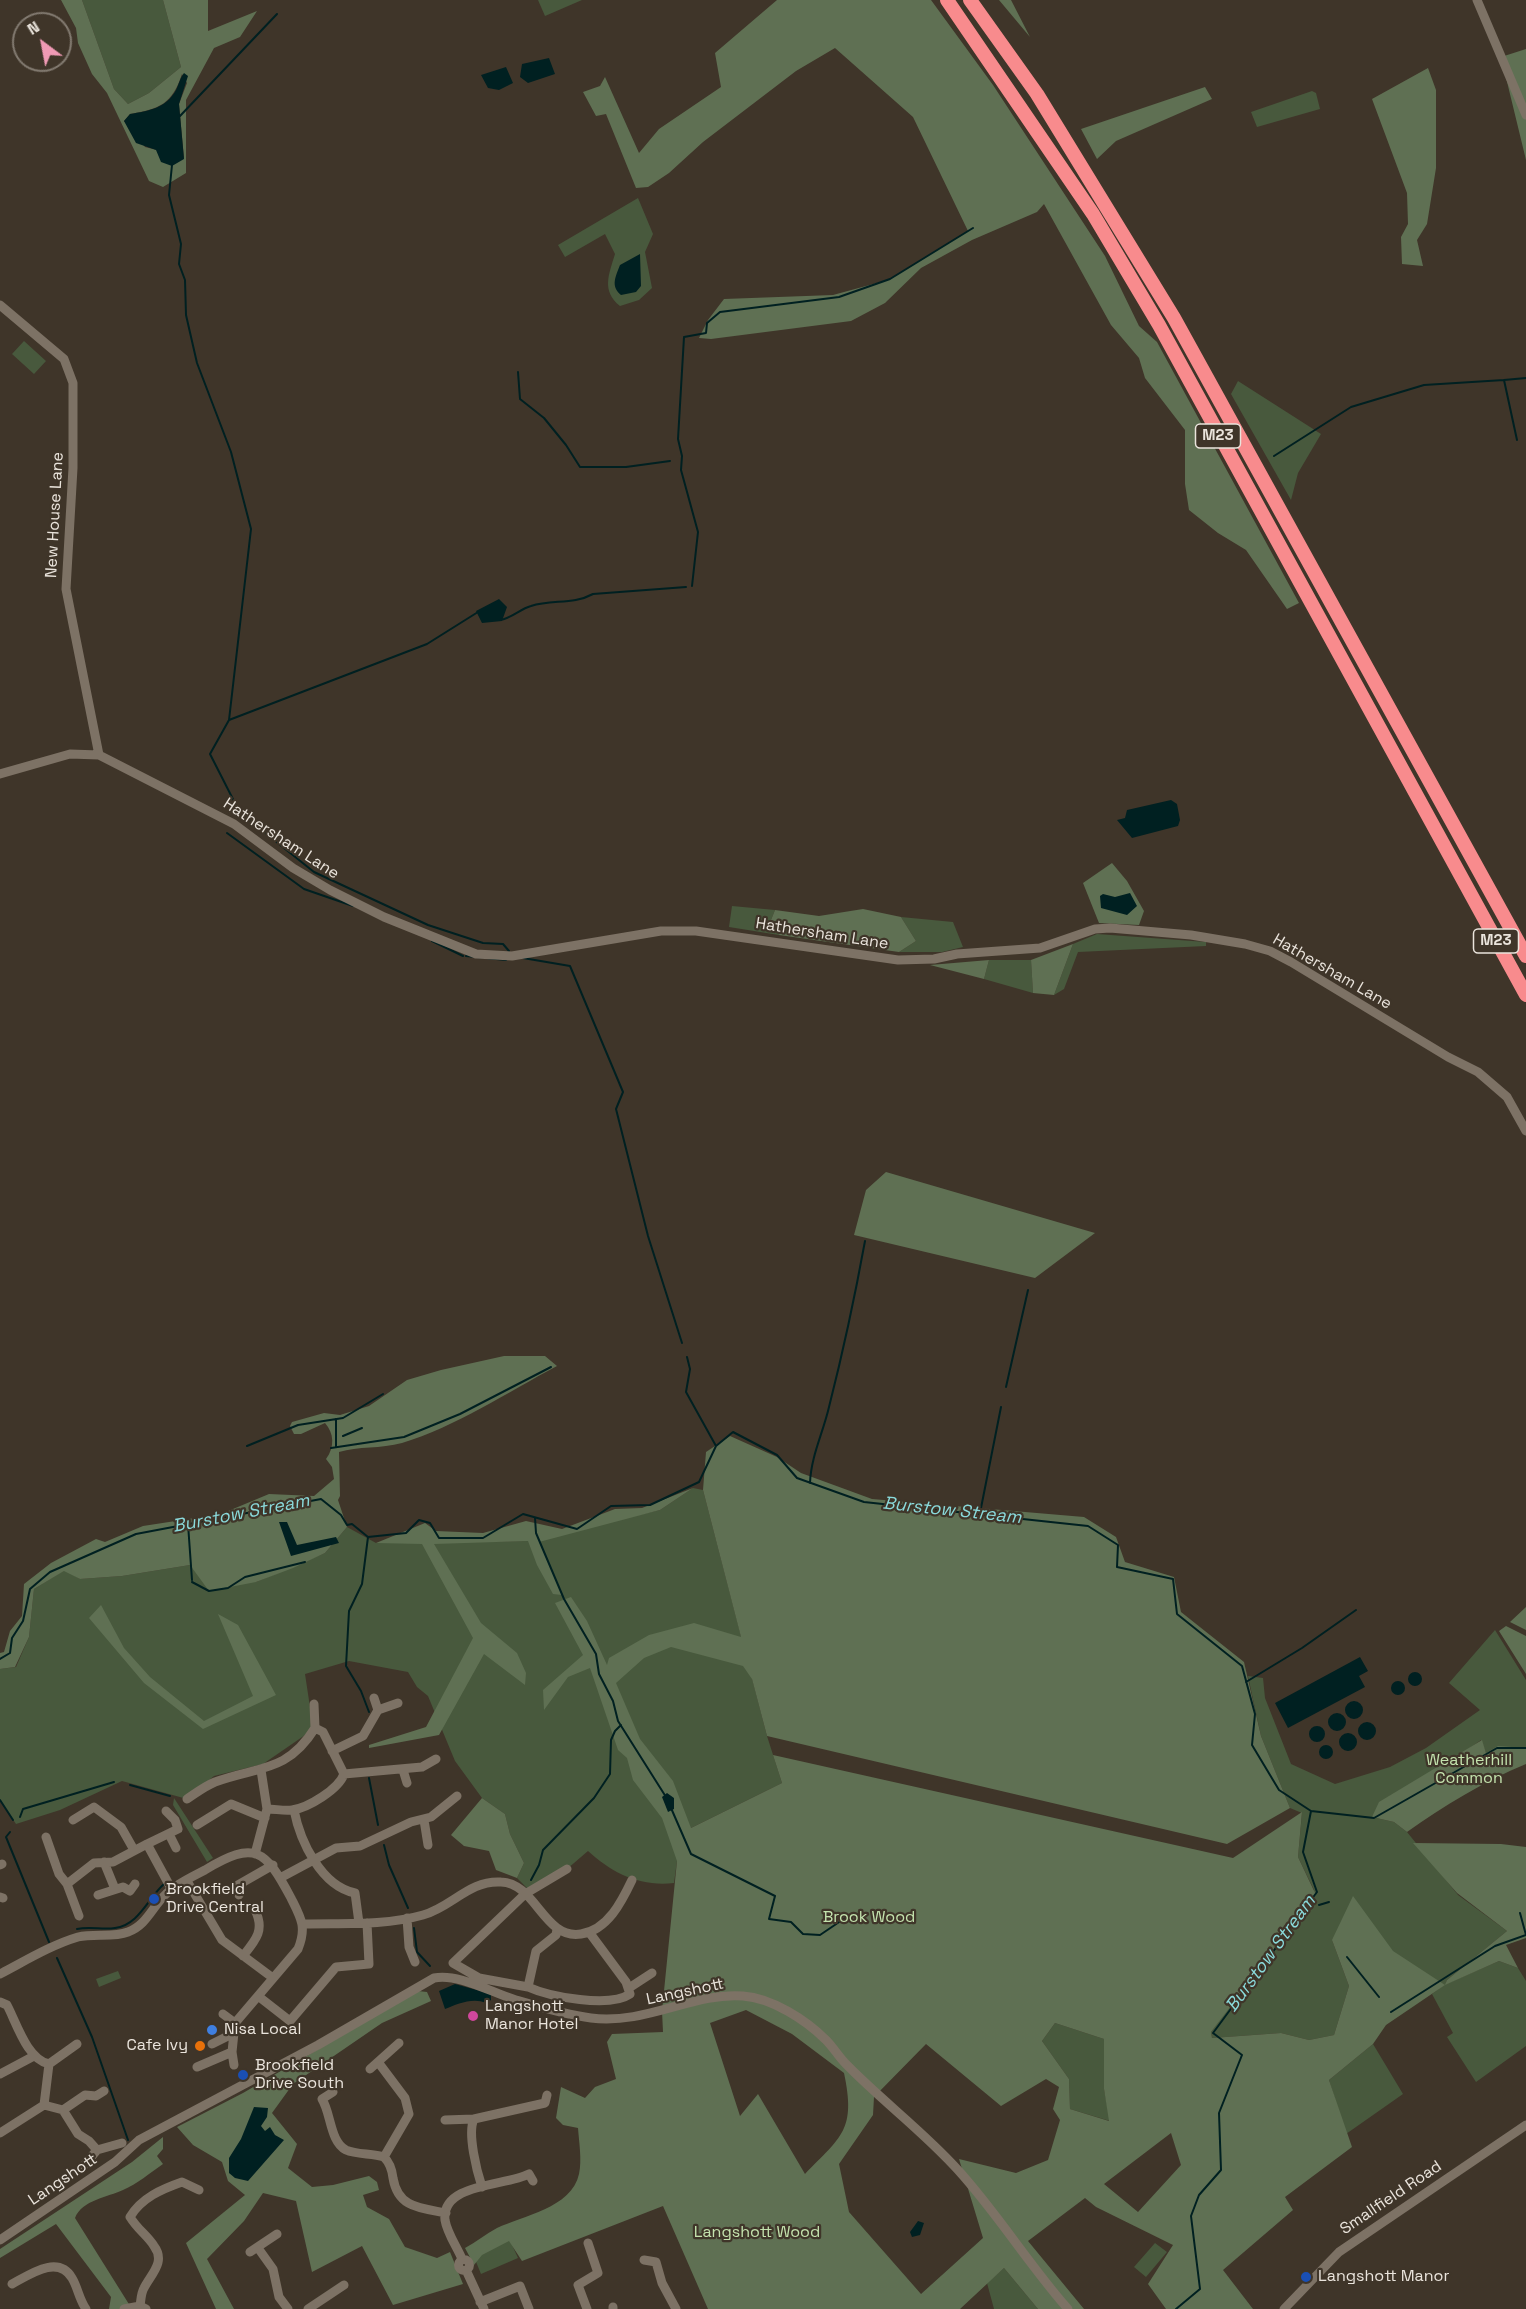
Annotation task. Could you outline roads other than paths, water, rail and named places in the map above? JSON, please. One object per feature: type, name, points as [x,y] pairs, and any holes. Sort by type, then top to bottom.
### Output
[{"type":"highway","name":"M23","points":[[947,0],[1086,204],[1159,324],[1526,995]]},
{"type":"highway","name":"M23","points":[[970,0],[1037,94],[1174,318],[1526,956]]},
{"type":"street","points":[[1477,0],[1526,115]]},
{"type":"street","name":"New House Lane","points":[[0,305],[64,360],[74,383],[73,468],[66,589],[99,755]]},
{"type":"street","points":[[0,774],[70,754],[99,755]]},
{"type":"street","name":"Hathersham Lane","points":[[99,755],[234,824],[292,868],[330,890],[384,917],[476,954],[512,956],[661,931],[696,931],[898,960],[1040,948],[1095,929],[1110,928],[1191,935],[1245,944],[1291,962],[1438,1051],[1478,1072],[1507,1097],[1526,1131]]},
{"type":"street","points":[[374,1698],[378,1710]]},
{"type":"street","points":[[332,1751],[363,1736],[378,1710],[398,1703]]},
{"type":"street","points":[[187,1799],[214,1783],[273,1768],[289,1757],[315,1728],[314,1704]]},
{"type":"street","points":[[315,1728],[323,1732],[344,1774]]},
{"type":"street","points":[[197,1825],[231,1804],[266,1814],[294,1810],[331,1789],[344,1774],[422,1767],[436,1759]]},
{"type":"street","points":[[255,1854],[266,1814],[261,1770]]},
{"type":"street","points":[[403,1770],[407,1783]]},
{"type":"street","points":[[280,1878],[342,1846],[360,1846],[411,1822],[431,1817],[457,1796]]},
{"type":"street","points":[[73,1820],[94,1807],[124,1824],[134,1850]]},
{"type":"street","points":[[258,1996],[291,2021],[336,1966],[369,1964],[363,1923],[355,1893],[345,1891],[329,1881],[298,1828],[294,1810]]},
{"type":"street","points":[[67,1884],[94,1863],[113,1862],[178,1829],[175,1820],[166,1811]]},
{"type":"street","points":[[424,1820],[428,1845]]},
{"type":"street","points":[[170,1834],[176,1848]]},
{"type":"street","points":[[46,1837],[59,1874],[67,1884],[79,1916]]},
{"type":"street","points":[[147,1844],[172,1890]]},
{"type":"street","points":[[0,1974],[62,1943],[92,1934],[126,1933],[139,1927],[172,1890],[229,1856],[242,1852],[255,1854],[273,1865],[304,1924],[298,1949],[258,1996],[235,2028],[212,2044]]},
{"type":"street","points":[[104,1862],[115,1889]]},
{"type":"street","points":[[239,1895],[238,1885],[273,1865]]},
{"type":"street","points":[[567,1869],[525,1894],[453,1963],[479,1978],[543,1992],[609,2002],[625,1998],[630,1994],[629,1989],[589,1932]]},
{"type":"street","points":[[304,1924],[363,1923],[407,1918],[444,1906],[469,1888],[485,1882],[504,1882],[525,1894],[557,1929],[579,1935],[589,1932],[619,1908],[632,1880]]},
{"type":"street","points":[[187,1881],[222,1940],[273,1978]]},
{"type":"street","points":[[98,1895],[123,1887],[130,1891],[135,1884]]},
{"type":"street","points":[[243,1956],[261,1932],[261,1921],[255,1910]]},
{"type":"street","points":[[407,1918],[409,1947],[415,1962]]},
{"type":"street","points":[[528,1987],[536,1951],[556,1935],[557,1929]]},
{"type":"street","points":[[629,1989],[652,1973]]},
{"type":"street","name":"Langshott","points":[[0,2240],[115,2162],[139,2140],[244,2085],[439,1977],[450,1978],[518,2000],[590,2018],[628,2019],[713,1999],[741,1995],[759,1998],[808,2025],[881,2095],[960,2171],[995,2214],[1038,2275],[1068,2309]]},
{"type":"street","points":[[0,2002],[7,2005],[34,2056],[49,2064]]},
{"type":"street","points":[[223,2014],[235,2028],[232,2052],[234,2065]]},
{"type":"street","points":[[370,2068],[399,2043]]},
{"type":"street","points":[[0,2133],[15,2126],[44,2104],[49,2064],[77,2044]]},
{"type":"street","points":[[197,2067],[232,2052]]},
{"type":"street","points":[[0,2074],[34,2056]]},
{"type":"street","points":[[378,2062],[405,2098],[409,2114],[384,2157]]},
{"type":"street","points":[[63,2110],[85,2096],[96,2096],[104,2091]]},
{"type":"street","points":[[333,2092],[322,2099],[338,2143],[347,2150],[384,2157],[391,2166],[399,2197],[410,2206],[446,2213]]},
{"type":"street","points":[[44,2104],[63,2110],[78,2134],[89,2140],[97,2150]]},
{"type":"street","points":[[446,2120],[473,2122],[547,2104]]},
{"type":"street","points":[[473,2122],[474,2155],[482,2187]]},
{"type":"street","name":"Smallfield Road","points":[[1284,2309],[1339,2252],[1526,2125]]},
{"type":"street","points":[[82,2168],[97,2150],[122,2143]]},
{"type":"street","points":[[529,2174],[496,2186],[482,2187],[456,2195],[446,2213],[448,2228],[462,2259],[459,2267],[466,2270],[482,2306],[520,2286],[529,2309]]},
{"type":"street","points":[[124,2309],[143,2308],[142,2290],[157,2268],[159,2256],[154,2245],[139,2232],[130,2217],[135,2208],[162,2189],[182,2182],[199,2190]]},
{"type":"street","points":[[277,2234],[254,2250],[273,2269],[279,2297],[288,2309]]},
{"type":"street","points":[[586,2309],[578,2285],[601,2272],[588,2244],[599,2242]]},
{"type":"street","points":[[656,2262],[663,2254]]},
{"type":"street","points":[[644,2260],[656,2262]]},
{"type":"street","points":[[656,2262],[662,2283],[676,2309]]},
{"type":"street","points":[[12,2284],[47,2266],[58,2268],[73,2279],[86,2309]]},
{"type":"street","points":[[308,2309],[344,2283]]},
{"type":"water","points":[[549,58],[555,74],[528,83],[520,77],[522,64]]},
{"type":"water","points":[[506,67],[513,83],[499,90],[488,88],[481,75]]},
{"type":"water","points":[[184,73],[188,76],[179,104],[184,159],[172,166],[161,162],[156,150],[136,143],[124,121],[130,114],[150,110],[167,101],[176,90]]},
{"type":"water","points":[[640,254],[641,286],[636,292],[621,295],[615,284],[620,265]]},
{"type":"water","points":[[499,599],[507,607],[502,621],[482,623],[476,611]]},
{"type":"water","points":[[1171,800],[1177,804],[1180,820],[1178,826],[1132,838],[1117,820],[1125,818],[1127,810]]},
{"type":"water","points":[[1130,893],[1137,906],[1127,915],[1101,908],[1100,896],[1103,894],[1115,897]]},
{"type":"water","points":[[279,1522],[287,1522],[297,1545],[336,1537],[339,1543],[291,1556]]},
{"type":"water","points":[[1360,1657],[1368,1671],[1359,1676],[1365,1687],[1288,1728],[1275,1703]]},
{"type":"water","points":[[1412,1672],[1418,1672],[1422,1679],[1418,1686],[1412,1686],[1408,1682],[1408,1676]]},
{"type":"water","points":[[1395,1681],[1401,1681],[1405,1688],[1401,1695],[1395,1695],[1391,1691],[1391,1685]]},
{"type":"water","points":[[1350,1701],[1358,1701],[1363,1706],[1361,1717],[1350,1719],[1345,1714],[1345,1706]]},
{"type":"water","points":[[1333,1713],[1341,1713],[1346,1718],[1344,1729],[1333,1731],[1328,1726],[1328,1718]]},
{"type":"water","points":[[1363,1722],[1371,1722],[1376,1727],[1374,1738],[1363,1740],[1358,1735],[1358,1727]]},
{"type":"water","points":[[1317,1726],[1325,1734],[1317,1742],[1309,1734]]},
{"type":"water","points":[[1344,1733],[1352,1733],[1357,1738],[1355,1749],[1344,1751],[1339,1746],[1339,1738]]},
{"type":"water","points":[[1323,1745],[1329,1745],[1333,1752],[1329,1759],[1323,1759],[1319,1755],[1319,1749]]},
{"type":"water","points":[[667,1793],[674,1798],[674,1809],[668,1812],[662,1797]]},
{"type":"water","points":[[455,1984],[491,1994],[491,2000],[486,2003],[465,2002],[445,2009],[439,1991]]},
{"type":"water","points":[[254,2107],[268,2108],[267,2117],[261,2126],[265,2131],[270,2127],[275,2135],[284,2140],[248,2181],[235,2178],[229,2173],[229,2158],[241,2139]]},
{"type":"water","points":[[918,2221],[924,2223],[920,2235],[912,2237],[910,2232]]},
{"type":"waterway","points":[[180,116],[277,14]]},
{"type":"waterway","points":[[172,165],[169,195],[181,244],[179,264],[185,280],[186,315],[197,363],[231,452],[251,529],[229,720],[210,754],[239,811]]},
{"type":"waterway","points":[[692,586],[698,532],[681,470],[682,456],[678,439],[684,337],[706,333],[707,323],[720,312],[839,297],[890,279],[973,228]]},
{"type":"waterway","points":[[518,372],[520,399],[544,418],[580,467],[626,467],[670,461]]},
{"type":"waterway","points":[[1517,440],[1504,380],[1526,378]]},
{"type":"waterway","points":[[1274,456],[1351,407],[1424,385],[1504,380]]},
{"type":"waterway","points":[[500,620],[531,606],[578,600],[593,594],[686,587]]},
{"type":"waterway","points":[[229,720],[427,644],[478,612]]},
{"type":"waterway","points":[[236,813],[237,807]]},
{"type":"waterway","points":[[244,816],[314,872],[428,925],[483,943],[503,944],[509,951]]},
{"type":"waterway","points":[[227,833],[304,889],[353,906]]},
{"type":"waterway","points":[[432,941],[463,956]]},
{"type":"waterway","points":[[466,956],[506,960]]},
{"type":"waterway","points":[[523,958],[570,966],[623,1092],[616,1109],[648,1236],[682,1343]]},
{"type":"waterway","points":[[810,1483],[813,1463],[827,1417],[844,1345],[865,1241]]},
{"type":"waterway","points":[[1006,1387],[1028,1290]]},
{"type":"waterway","points":[[687,1357],[690,1369],[686,1392],[716,1446]]},
{"type":"waterway","points":[[331,1448],[404,1437],[460,1414],[551,1367]]},
{"type":"waterway","points":[[247,1446],[298,1425],[343,1418],[383,1394]]},
{"type":"waterway","points":[[980,1513],[1001,1407]]},
{"type":"waterway","points":[[336,1419],[336,1447]]},
{"type":"waterway","points":[[343,1436],[362,1428]]},
{"type":"waterway","name":"Burstow Stream","points":[[0,1659],[10,1653],[12,1638],[23,1621],[30,1589],[50,1572],[136,1534],[321,1499],[341,1515],[347,1525],[352,1524],[368,1537],[406,1533],[419,1520],[430,1523],[439,1538],[483,1538],[523,1514],[577,1529],[611,1506],[650,1505],[699,1482],[716,1446],[733,1432],[777,1455],[797,1478],[864,1502],[1088,1526],[1118,1545],[1117,1567],[1173,1579],[1177,1614],[1242,1666],[1255,1714],[1252,1745],[1279,1790],[1311,1811],[1374,1818],[1497,1748],[1526,1748]]},
{"type":"waterway","points":[[535,1518],[536,1533],[564,1599],[596,1654],[599,1674],[613,1701],[618,1721],[666,1797]]},
{"type":"waterway","points":[[188,1524],[192,1580]]},
{"type":"waterway","points":[[368,1537],[362,1584],[349,1611],[346,1666],[361,1691],[369,1712]]},
{"type":"waterway","points":[[192,1582],[209,1591],[228,1588],[245,1577],[305,1562]]},
{"type":"waterway","points":[[1246,1682],[1302,1648],[1356,1610]]},
{"type":"waterway","points":[[531,1880],[539,1865],[543,1850],[594,1798],[610,1774],[611,1740],[621,1725]]},
{"type":"waterway","points":[[369,1778],[378,1825]]},
{"type":"waterway","points":[[20,1817],[23,1809],[114,1782]]},
{"type":"waterway","points":[[130,1785],[170,1796]]},
{"type":"waterway","points":[[0,1800],[13,1820]]},
{"type":"waterway","points":[[671,1808],[691,1854],[775,1896],[769,1919],[791,1922],[803,1934],[820,1935],[851,1914]]},
{"type":"waterway","name":"Burstow Stream","points":[[1176,2309],[1200,2289],[1191,2216],[1199,2195],[1221,2170],[1219,2113],[1242,2055],[1213,2033],[1317,1892],[1303,1852],[1311,1811]]},
{"type":"waterway","points":[[10,1832],[6,1837],[49,1942]]},
{"type":"waterway","points":[[384,1845],[389,1865],[408,1908]]},
{"type":"waterway","points":[[77,1929],[115,1928],[131,1922],[164,1884]]},
{"type":"waterway","points":[[1319,1905],[1329,1902]]},
{"type":"waterway","points":[[1520,1913],[1526,1935]]},
{"type":"waterway","points":[[414,1928],[417,1952],[430,1966]]},
{"type":"waterway","points":[[1391,2012],[1495,1946],[1526,1935]]},
{"type":"waterway","points":[[1347,1957],[1379,1997]]},
{"type":"waterway","points":[[57,1958],[92,2037],[128,2140]]},
{"type":"place","name":"Brookfield Drive Central","points":[[154,1899]]},
{"type":"place","name":"Langshott Manor Hotel","points":[[473,2016]]},
{"type":"place","name":"Nisa Local","points":[[212,2030]]},
{"type":"place","name":"Cafe Ivy","points":[[200,2046]]},
{"type":"place","name":"Brookfield Drive South","points":[[243,2075]]},
{"type":"place","name":"Langshott Manor","points":[[1306,2277]]},
{"type":"park label","name":"Weatherhill Common","points":[[1469,1770]]},
{"type":"park label","name":"Brook Wood","points":[[869,1918]]},
{"type":"park label","name":"Langshott Wood","points":[[757,2233]]}]
